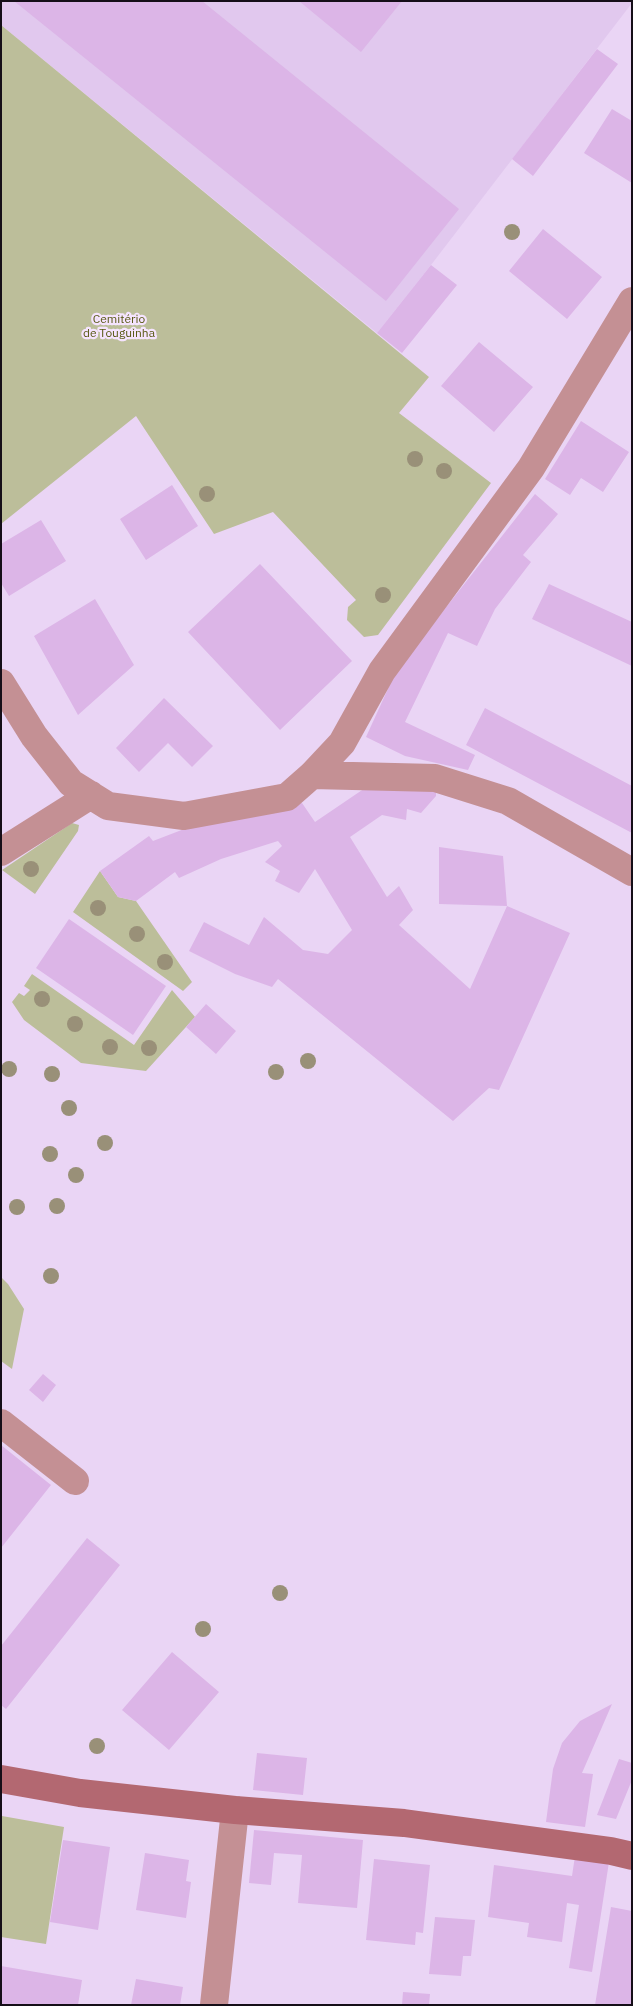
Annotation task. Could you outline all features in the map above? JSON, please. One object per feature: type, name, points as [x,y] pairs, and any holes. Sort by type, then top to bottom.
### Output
[{"type":"main road","points":[[1,1779],[80,1793],[235,1810],[404,1823],[611,1851],[632,1856]]},
{"type":"street","points":[[1,683],[34,736],[71,783],[108,806],[184,816],[287,797],[312,776],[342,743],[382,671],[531,468],[632,301]]},
{"type":"street","points":[[312,776],[435,778],[508,801],[632,872]]},
{"type":"street","points":[[1,852],[91,796]]},
{"type":"street","points":[[1,1423],[75,1481]]},
{"type":"street","points":[[214,2005],[235,1810]]},
{"type":"shaded area","points":[[1,1],[632,1],[632,3],[377,333],[1,25]]},
{"type":"green space","name":"Cemitério de Touguinha","points":[[1,25],[429,377],[399,413],[491,483],[378,635],[364,637],[347,620],[348,607],[356,600],[273,512],[214,534],[136,416],[1,524]]},
{"type":"green space","points":[[72,823],[79,825],[78,831],[35,894],[2,870]]},
{"type":"green space","points":[[100,871],[118,897],[136,901],[192,982],[183,991],[73,912]]},
{"type":"green space","points":[[32,974],[134,1045],[172,990],[195,1017],[146,1071],[81,1063],[24,1020],[12,1002],[19,993],[24,996],[30,990],[24,986]]},
{"type":"green space","points":[[1,1277],[8,1284],[24,1309],[12,1369],[1,1361]]},
{"type":"green space","points":[[2,1816],[64,1827],[46,1944],[1,1937]]},
{"type":"building","points":[[14,1],[202,1],[459,209],[386,301]]},
{"type":"building","points":[[299,1],[402,1],[361,52]]},
{"type":"building","points":[[597,49],[618,64],[533,176],[512,159]]},
{"type":"building","points":[[612,109],[632,121],[632,183],[584,153]]},
{"type":"building","points":[[543,229],[602,277],[567,319],[509,271]]},
{"type":"building","points":[[431,265],[457,285],[402,353],[377,333]]},
{"type":"building","points":[[479,342],[533,387],[494,432],[441,386]]},
{"type":"building","points":[[581,421],[629,452],[603,492],[581,478],[570,495],[545,479]]},
{"type":"building","points":[[172,485],[198,526],[146,560],[120,519]]},
{"type":"building","points":[[535,494],[558,514],[523,555],[531,562],[495,609],[477,646],[448,633],[405,722],[475,755],[468,770],[405,756],[366,737],[392,680],[425,634]]},
{"type":"building","points":[[41,520],[66,561],[9,596],[1,583],[1,544]]},
{"type":"building","points":[[260,564],[352,661],[280,730],[188,632]]},
{"type":"building","points":[[549,584],[632,622],[632,666],[532,619]]},
{"type":"building","points":[[95,599],[134,665],[78,715],[34,636]]},
{"type":"building","points":[[164,698],[213,746],[192,767],[168,743],[139,772],[116,748]]},
{"type":"building","points":[[485,708],[632,786],[632,833],[466,745]]},
{"type":"building","points":[[371,784],[436,788],[436,796],[421,813],[407,809],[406,820],[382,815],[350,837],[387,897],[399,886],[413,910],[399,925],[470,989],[507,906],[570,933],[499,1090],[489,1088],[453,1121],[278,979],[272,987],[235,974],[189,951],[204,922],[249,945],[264,917],[303,950],[328,954],[352,930],[315,869],[299,893],[275,881],[280,871],[265,862],[282,846],[278,841],[221,859],[179,878],[175,872],[136,901],[118,897],[100,871],[149,836],[153,841],[205,821],[302,803],[315,822]]},
{"type":"building","points":[[439,847],[503,856],[507,906],[439,904]]},
{"type":"building","points":[[69,919],[166,986],[133,1035],[36,968]]},
{"type":"building","points":[[206,1004],[236,1031],[216,1054],[186,1027]]},
{"type":"building","points":[[43,1374],[56,1385],[43,1402],[29,1390]]},
{"type":"building","points":[[1,1445],[51,1485],[1,1548]]},
{"type":"building","points":[[87,1538],[120,1565],[6,1709],[1,1705],[1,1646]]},
{"type":"building","points":[[172,1652],[219,1692],[169,1750],[122,1710]]},
{"type":"building","points":[[612,1704],[582,1773],[593,1774],[585,1827],[546,1822],[553,1769],[562,1743],[580,1721]]},
{"type":"building","points":[[257,1753],[307,1758],[303,1795],[253,1790]]},
{"type":"building","points":[[619,1759],[632,1763],[632,1780],[616,1819],[597,1815]]},
{"type":"building","points":[[254,1830],[363,1840],[357,1908],[298,1903],[302,1855],[274,1853],[271,1885],[249,1883]]},
{"type":"building","points":[[63,1840],[110,1847],[98,1930],[50,1922]]},
{"type":"building","points":[[145,1853],[189,1860],[186,1881],[191,1882],[186,1918],[136,1910]]},
{"type":"building","points":[[575,1856],[609,1862],[592,1972],[569,1968],[579,1905],[567,1903],[562,1942],[527,1937],[529,1923],[488,1917],[494,1865],[572,1876]]},
{"type":"building","points":[[374,1859],[430,1865],[423,1933],[416,1932],[415,1945],[366,1940]]},
{"type":"building","points":[[611,1907],[632,1911],[632,2005],[595,2005]]},
{"type":"building","points":[[435,1917],[475,1920],[471,1956],[463,1956],[461,1976],[429,1974]]},
{"type":"building","points":[[1,1966],[82,1980],[78,2005],[1,2005]]},
{"type":"building","points":[[136,1979],[183,1987],[180,2005],[131,2005]]},
{"type":"building","points":[[403,1992],[430,1994],[429,2005],[402,2005]]}]
